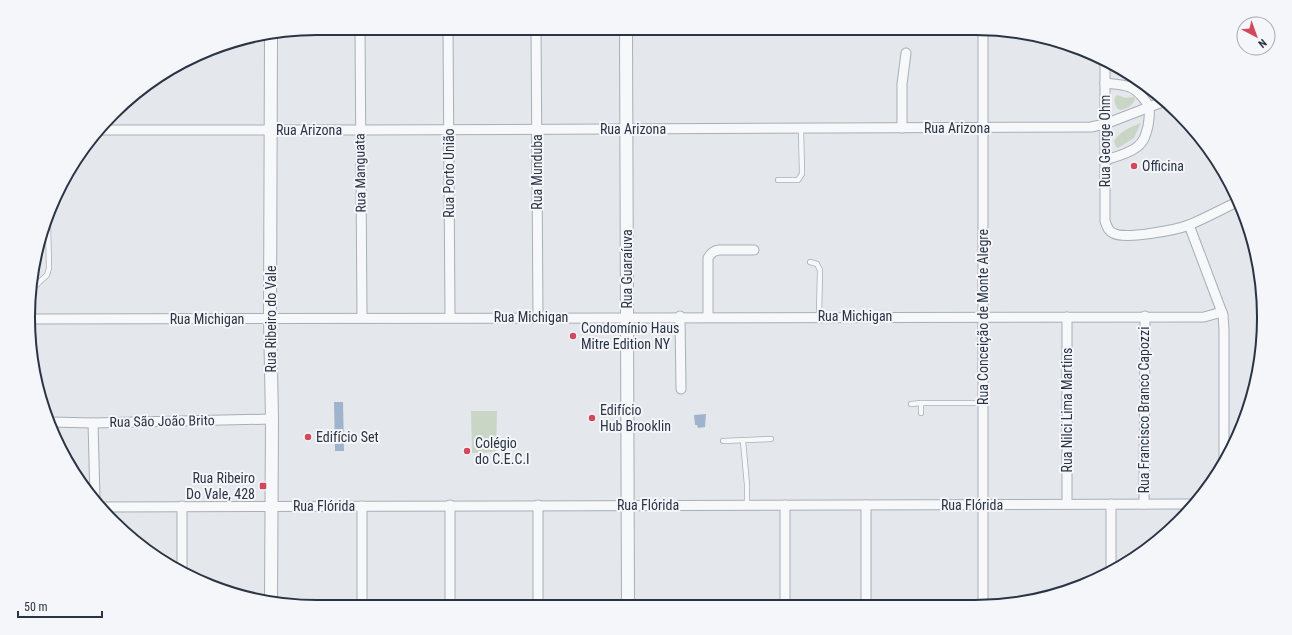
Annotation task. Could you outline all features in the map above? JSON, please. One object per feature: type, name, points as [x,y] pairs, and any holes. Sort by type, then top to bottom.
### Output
[{"type":"street","name":"Rua Manguata","points":[[360,35],[362,318]]},
{"type":"street","name":"Rua Porto União","points":[[448,35],[450,317]]},
{"type":"street","name":"Rua Munduba","points":[[536,35],[538,316]]},
{"type":"street","name":"Rua Guaraíuva","points":[[626,35],[628,600]]},
{"type":"street","name":"Rua Conceição de Monte Alegre","points":[[983,35],[983,600]]},
{"type":"street","name":"Rua Ribeiro do Vale","points":[[271,39],[271,596]]},
{"type":"street","points":[[902,128],[902,84],[906,53]]},
{"type":"street","name":"Rua George Ohm","points":[[1105,67],[1105,221],[1107,228],[1111,233],[1123,236],[1176,229],[1189,225]]},
{"type":"street","points":[[1105,83],[1131,88],[1145,100],[1149,107],[1149,120],[1144,140],[1137,147],[1128,152],[1105,160]]},
{"type":"street","name":"Rua Arizona","points":[[106,130],[1091,127],[1105,124],[1159,103]]},
{"type":"street","points":[[1224,450],[1224,330],[1222,312],[1189,225],[1233,204]]},
{"type":"street","points":[[708,316],[708,258],[710,253],[719,250],[754,250]]},
{"type":"street","name":"Rua Michigan","points":[[35,319],[270,319],[538,316],[1204,317],[1222,312]]},
{"type":"street","points":[[680,316],[681,389]]},
{"type":"street","name":"Rua Francisco Branco Capozzi","points":[[1144,316],[1144,504]]},
{"type":"street","name":"Rua Nilci Lima Martins","points":[[1067,317],[1067,504]]},
{"type":"street","name":"Rua São João Brito","points":[[55,422],[93,423],[272,419]]},
{"type":"street","points":[[93,423],[95,491]]},
{"type":"street","points":[[1111,504],[1111,565]]},
{"type":"street","name":"Rua Flórida","points":[[108,507],[1187,504]]},
{"type":"street","points":[[450,505],[450,600]]},
{"type":"street","points":[[538,505],[538,600]]},
{"type":"street","points":[[785,505],[785,600]]},
{"type":"street","points":[[866,505],[866,600]]},
{"type":"street","points":[[182,506],[182,565]]},
{"type":"street","points":[[362,506],[362,600]]},
{"type":"lane","points":[[778,180],[798,180],[801,177],[802,128]]},
{"type":"lane","points":[[37,284],[47,275],[49,268],[48,233]]},
{"type":"lane","points":[[810,262],[817,264],[820,270],[820,316]]},
{"type":"lane","points":[[911,404],[983,403]]},
{"type":"lane","points":[[921,404],[921,413]]},
{"type":"lane","points":[[743,440],[747,485],[747,505]]},
{"type":"lane","points":[[722,441],[771,440]]},
{"type":"green space","points":[[1117,95],[1126,98],[1134,97],[1135,99],[1133,103],[1125,109],[1120,110],[1117,108],[1115,102],[1115,97]]},
{"type":"green space","points":[[1141,123],[1134,138],[1118,148],[1116,147],[1114,141],[1119,135]]},
{"type":"green space","points":[[471,411],[497,411],[496,452],[472,453]]},
{"type":"water","points":[[334,402],[343,402],[344,451],[335,451]]},
{"type":"water","points":[[706,414],[705,427],[698,428],[697,425],[695,425],[694,415]]},
{"type":"place","name":"Officina","points":[[1134,166]]},
{"type":"place","name":"Condomínio Haus Mitre Edition NY","points":[[573,336]]},
{"type":"place","name":"Edifício Hub Brooklin","points":[[592,418]]},
{"type":"place","name":"Edifício Set","points":[[308,437]]},
{"type":"place","name":"Colégio do C.E.C.I","points":[[467,451]]},
{"type":"place","name":"Rua Ribeiro Do Vale, 428","points":[[263,486]]}]
